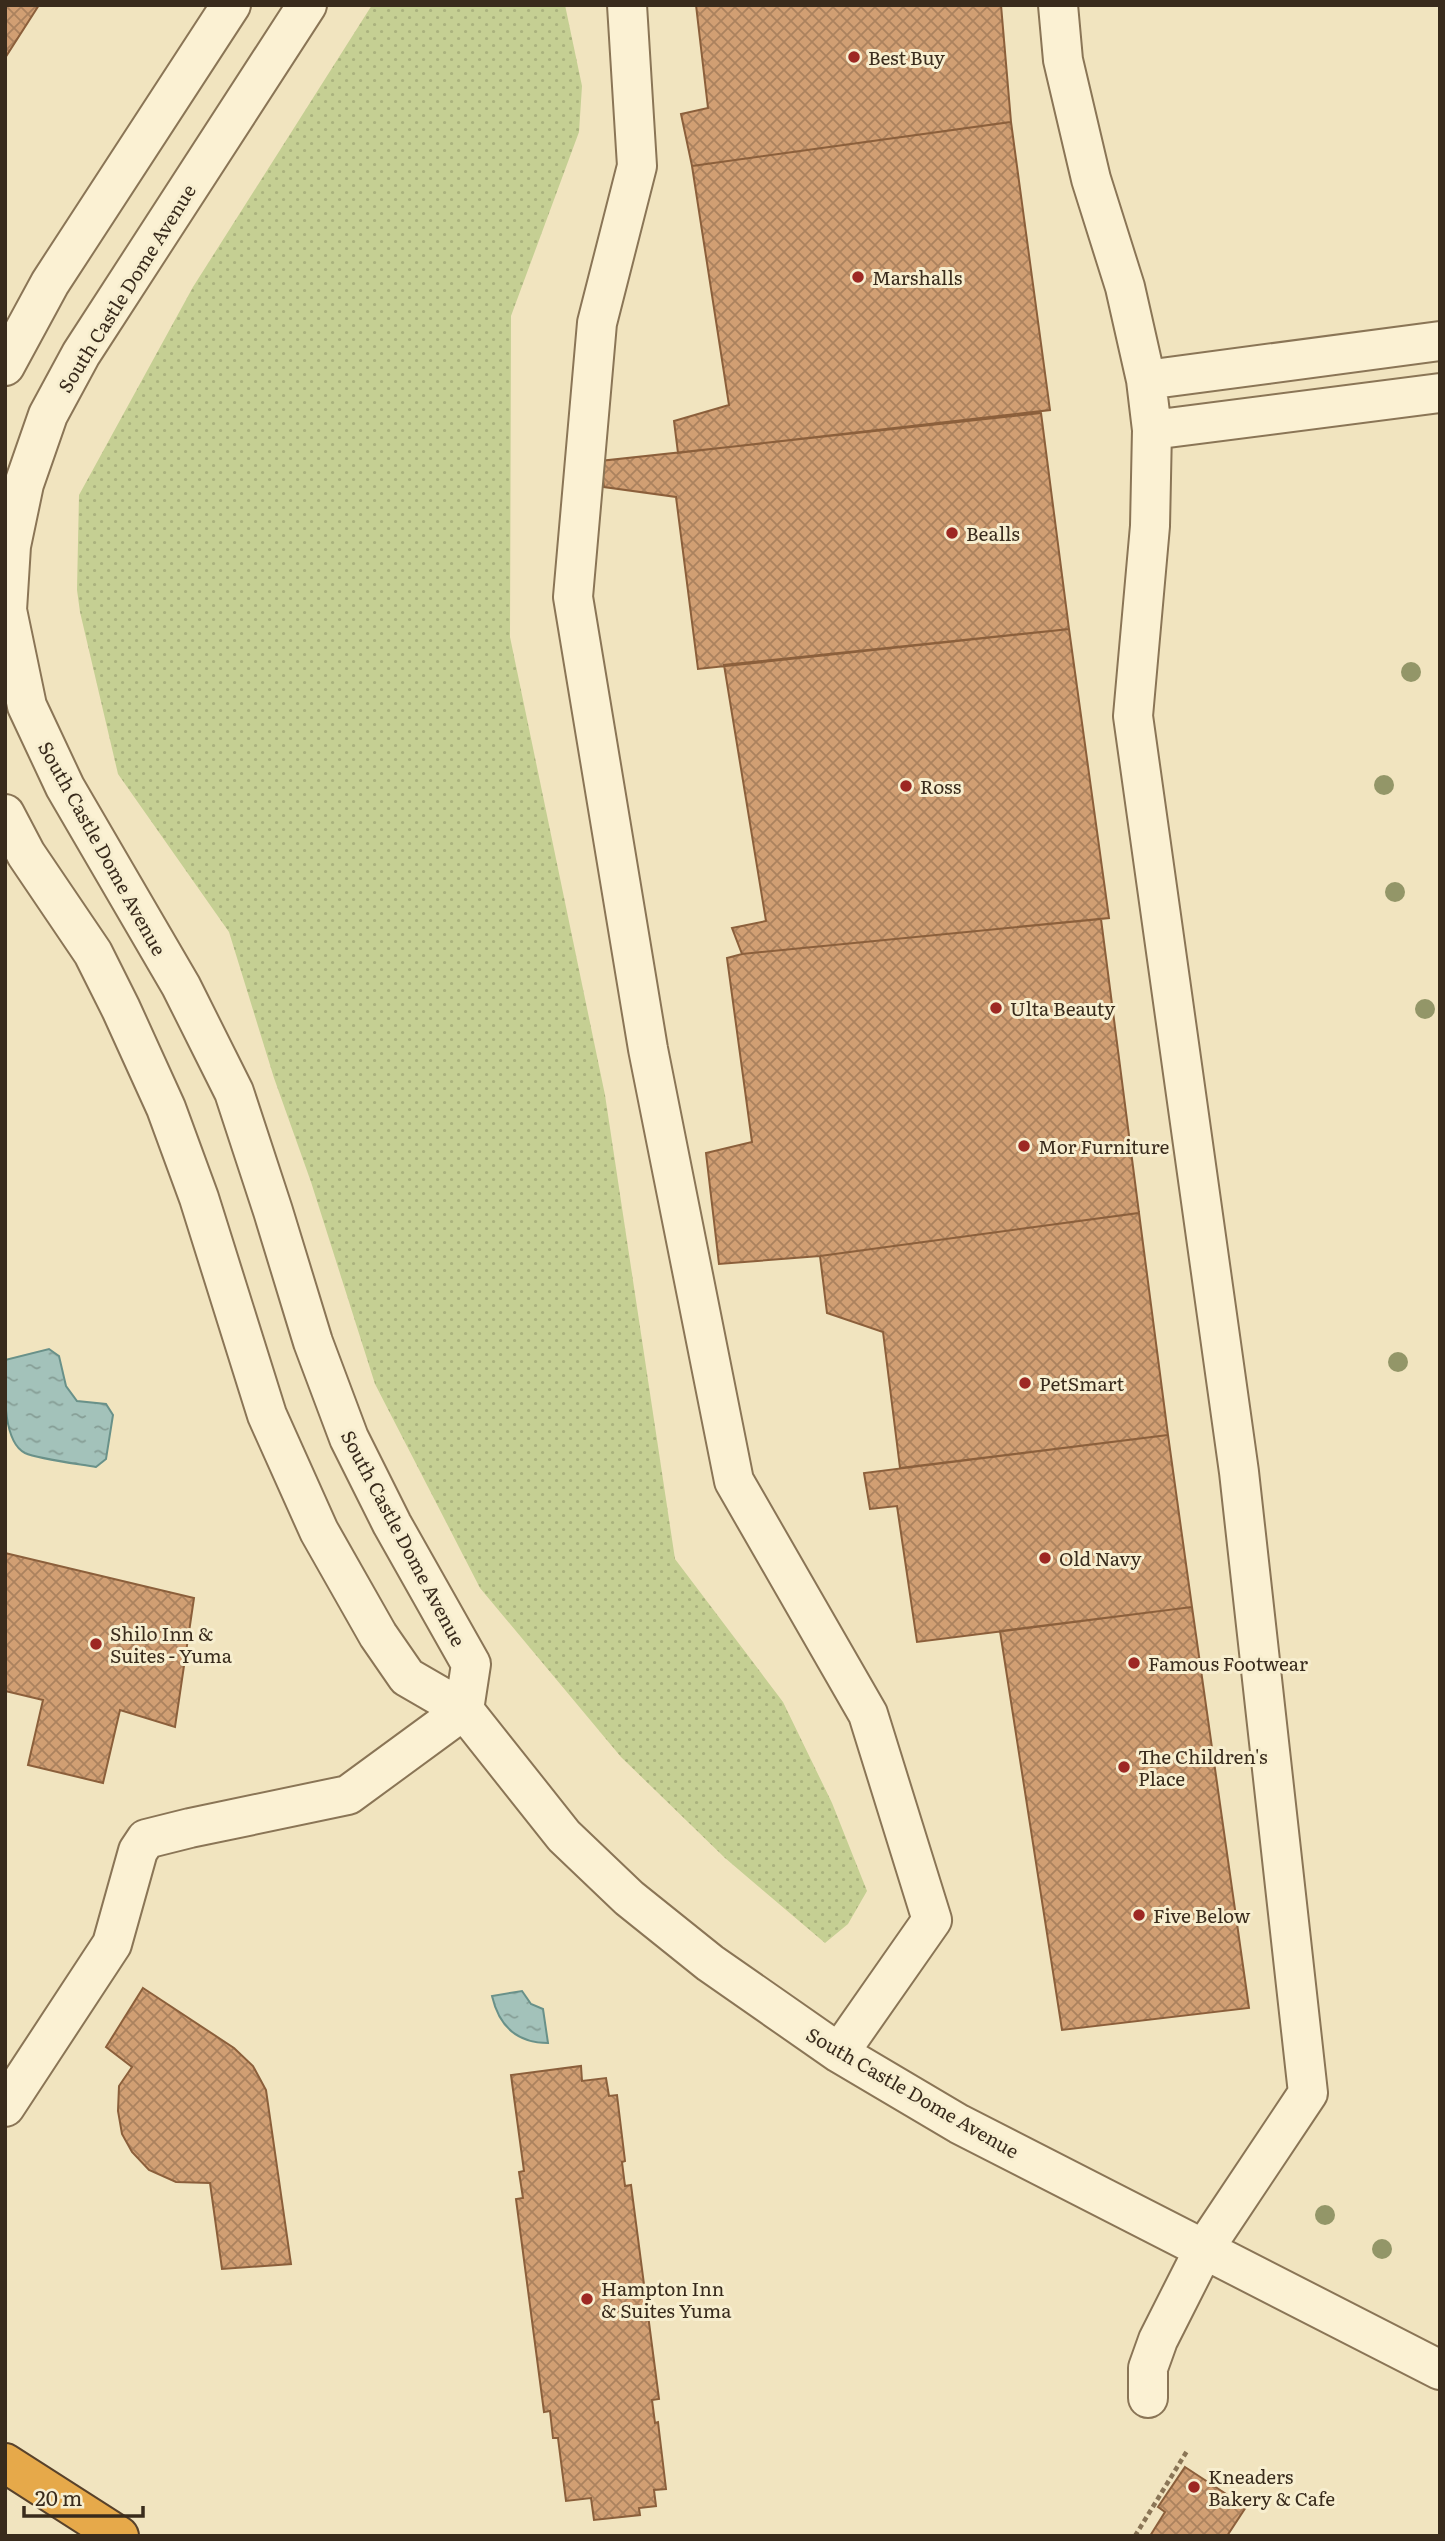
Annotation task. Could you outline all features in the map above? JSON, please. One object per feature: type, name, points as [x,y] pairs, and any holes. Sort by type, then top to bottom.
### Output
[{"type":"highway","points":[[5,2463],[119,2536]]},
{"type":"street","points":[[5,366],[50,283],[232,5]]},
{"type":"street","name":"South Castle Dome Avenue","points":[[307,5],[80,354],[48,415],[24,484],[11,546],[6,610],[27,706],[43,741],[65,787],[181,986],[234,1092],[274,1211],[313,1342],[349,1438],[392,1524],[471,1664],[464,1710]]},
{"type":"street","points":[[627,5],[637,166],[597,323],[573,597],[648,1049],[734,1480],[868,1714],[932,1920],[839,2053]]},
{"type":"street","points":[[1058,5],[1063,60],[1091,178],[1125,287],[1146,380],[1152,430],[1150,526],[1133,716],[1239,1472],[1308,2093],[1204,2249],[1158,2340],[1148,2368],[1148,2398]]},
{"type":"street","points":[[1146,380],[1440,341]]},
{"type":"street","points":[[1152,430],[1440,393]]},
{"type":"street","name":"South Castle Dome Avenue","points":[[5,814],[26,854],[93,953],[166,1108],[199,1198],[267,1415],[319,1531],[378,1635],[407,1676],[464,1710],[565,1836],[629,1898],[710,1963],[839,2053],[960,2124],[1440,2370]]},
{"type":"street","points":[[5,2107],[112,1944],[138,1851],[146,1839],[348,1795],[464,1710]]},
{"type":"path","points":[[1135,2536],[1187,2451]]},
{"type":"green space","points":[[372,5],[565,5],[582,86],[579,132],[511,316],[510,637],[605,1095],[675,1559],[783,1702],[832,1803],[867,1891],[848,1924],[825,1943],[725,1858],[621,1757],[480,1588],[375,1384],[229,932],[118,774],[80,612],[77,590],[79,495],[193,287]]},
{"type":"water","points":[[49,1349],[59,1356],[66,1386],[77,1401],[106,1404],[113,1415],[106,1459],[96,1467],[25,1453],[17,1447],[12,1437],[6,1411],[5,1360]]},
{"type":"water","points":[[522,1991],[531,2004],[543,2009],[548,2043],[518,2036],[499,2016],[492,1996]]},
{"type":"building","points":[[5,5],[39,5],[5,58]]},
{"type":"building","name":"Best Buy","points":[[696,5],[1001,5],[1011,122],[692,166],[681,114],[708,108]]},
{"type":"building","points":[[1011,122],[1050,410],[678,453],[674,421],[729,405],[692,166]]},
{"type":"building","points":[[1041,413],[1069,629],[698,669],[676,497],[604,487],[600,461]]},
{"type":"building","points":[[1069,629],[1109,918],[742,954],[732,928],[766,921],[724,665]]},
{"type":"building","points":[[1101,919],[1139,1213],[820,1256],[719,1264],[706,1153],[752,1142],[727,958],[742,954]]},
{"type":"building","name":"PetSmart","points":[[1139,1213],[1168,1435],[900,1468],[883,1332],[827,1313],[820,1256]]},
{"type":"building","name":"Old Navy","points":[[1168,1435],[1192,1607],[917,1642],[897,1506],[870,1509],[864,1473]]},
{"type":"building","name":"Shilo Inn & Suites - Yuma","points":[[5,1553],[194,1598],[175,1727],[120,1710],[103,1783],[28,1765],[43,1700],[5,1691]]},
{"type":"building","points":[[1192,1607],[1249,2008],[1062,2030],[1000,1631]]},
{"type":"building","points":[[143,1988],[234,2048],[253,2066],[266,2090],[291,2264],[222,2269],[210,2183],[176,2182],[149,2170],[132,2152],[122,2134],[118,2111],[119,2086],[132,2067],[106,2047]]},
{"type":"building","name":"Hampton Inn & Suites Yuma","points":[[581,2066],[582,2081],[606,2078],[609,2096],[617,2095],[625,2161],[622,2162],[625,2186],[631,2185],[659,2399],[652,2400],[655,2423],[658,2422],[666,2489],[654,2490],[656,2506],[639,2508],[640,2515],[594,2520],[591,2498],[566,2501],[558,2438],[553,2438],[550,2411],[544,2412],[516,2199],[523,2198],[519,2172],[524,2171],[511,2075]]},
{"type":"building","name":"Kneaders Bakery & Cafe","points":[[1185,2467],[1246,2507],[1227,2536],[1150,2536],[1165,2512],[1158,2507]]},
{"type":"place","name":"Best Buy","points":[[854,57]]},
{"type":"place","name":"Marshalls","points":[[858,277]]},
{"type":"place","name":"Bealls","points":[[952,533]]},
{"type":"place","name":"Ross","points":[[906,786]]},
{"type":"place","name":"Ulta Beauty","points":[[996,1008]]},
{"type":"place","name":"Mor Furniture","points":[[1024,1146]]},
{"type":"place","name":"PetSmart","points":[[1025,1383]]},
{"type":"place","name":"Old Navy","points":[[1045,1558]]},
{"type":"place","name":"Shilo Inn & Suites - Yuma","points":[[96,1644]]},
{"type":"place","name":"Famous Footwear","points":[[1134,1663]]},
{"type":"place","name":"The Children's Place","points":[[1124,1767]]},
{"type":"place","name":"Five Below","points":[[1139,1915]]},
{"type":"place","name":"Hampton Inn & Suites Yuma","points":[[587,2299]]},
{"type":"place","name":"Kneaders Bakery & Cafe","points":[[1194,2487]]}]
